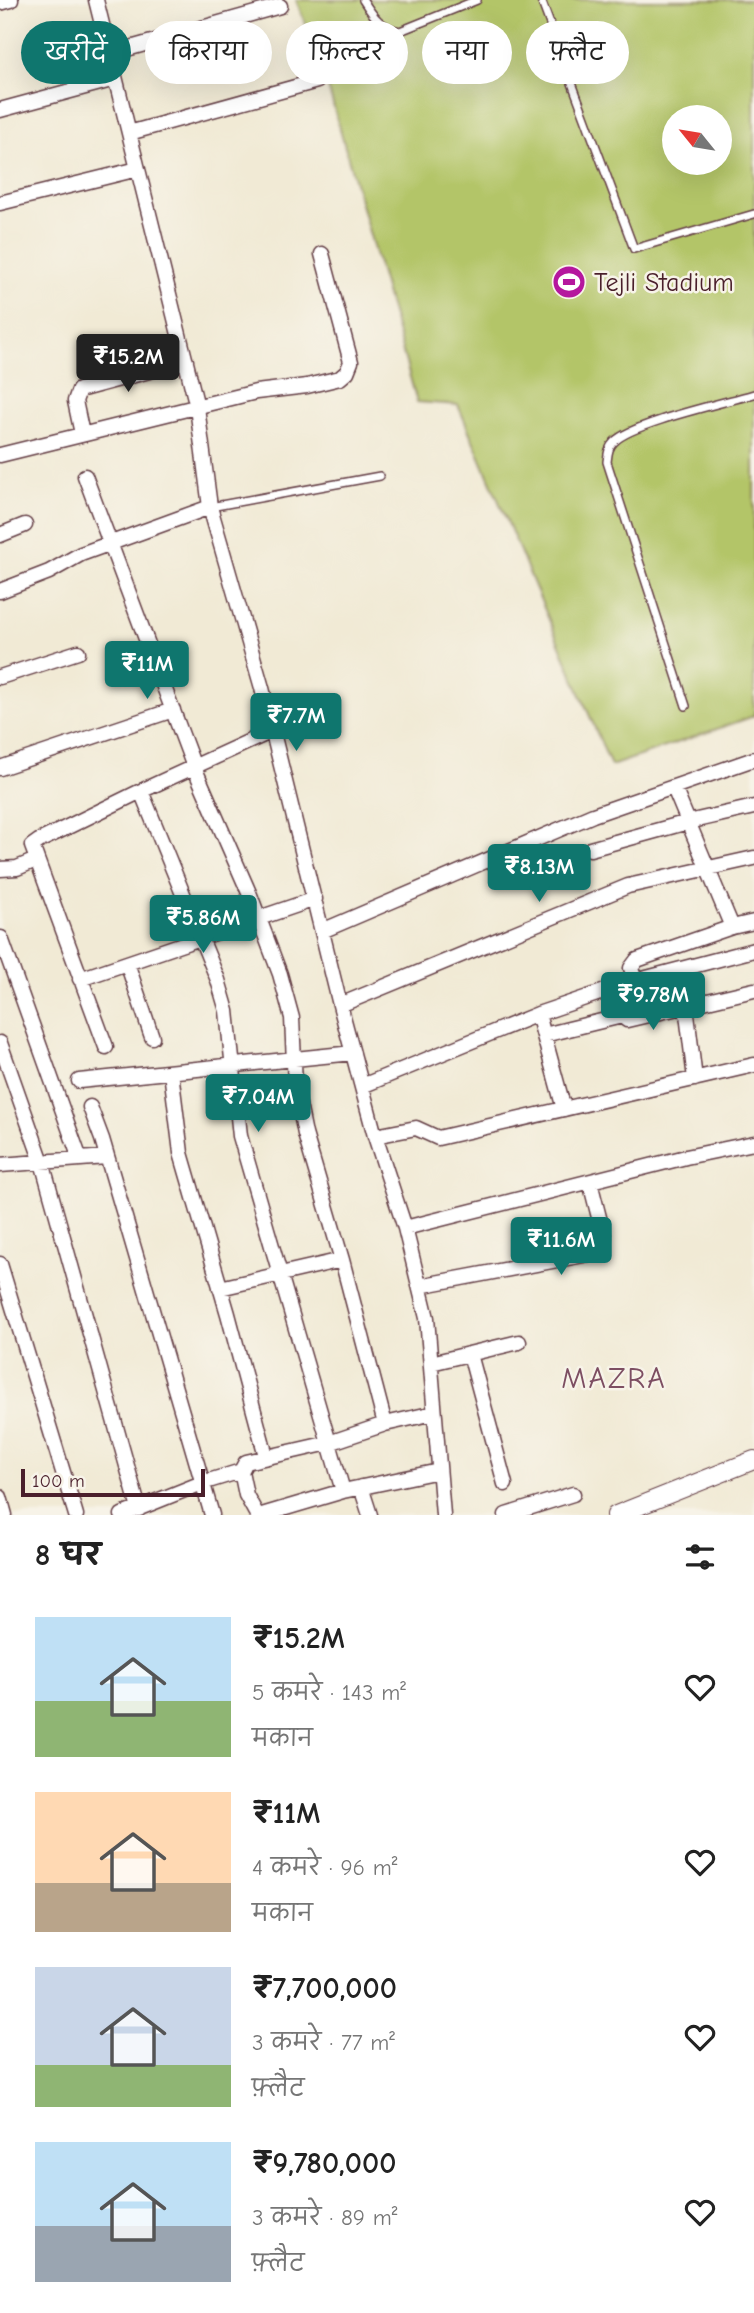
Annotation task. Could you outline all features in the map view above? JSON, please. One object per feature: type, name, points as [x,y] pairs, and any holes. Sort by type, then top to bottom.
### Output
[{"type":"street","points":[[0,3],[11,0]]},
{"type":"street","points":[[96,0],[101,21]]},
{"type":"street","points":[[131,48],[280,6]]},
{"type":"street","points":[[0,110],[96,84]]},
{"type":"street","points":[[116,84],[197,407],[210,507],[272,731],[375,1136],[405,1228],[427,1318],[443,1515]]},
{"type":"street","points":[[129,133],[306,84]]},
{"type":"street","points":[[0,203],[138,169]]},
{"type":"street","points":[[0,455],[256,392],[340,378],[347,372],[351,362],[322,254]]},
{"type":"street","points":[[82,434],[75,401],[79,390],[186,361]]},
{"type":"street","points":[[85,476],[194,767],[281,974],[292,1018],[292,1059],[305,1134],[385,1424]]},
{"type":"street","points":[[0,591],[49,572],[81,554],[210,507]]},
{"type":"street","points":[[0,534],[25,525]]},
{"type":"street","points":[[0,677],[78,652]]},
{"type":"street","points":[[0,768],[173,710]]},
{"type":"street","points":[[106,1047],[32,850],[36,843],[272,731]]},
{"type":"street","points":[[322,931],[593,815],[754,759]]},
{"type":"street","points":[[674,788],[732,927]]},
{"type":"street","points":[[141,791],[218,980],[227,1011],[240,1136],[343,1491]]},
{"type":"street","points":[[590,849],[754,807]]},
{"type":"street","points":[[340,1005],[628,886],[754,858]]},
{"type":"street","points":[[0,869],[17,868],[36,860]]},
{"type":"street","points":[[80,979],[315,899]]},
{"type":"street","points":[[635,981],[631,968],[637,960],[754,922]]},
{"type":"street","points":[[1,938],[80,1159]]},
{"type":"street","points":[[362,1086],[538,1014],[635,981],[754,950]]},
{"type":"street","points":[[127,963],[152,1037]]},
{"type":"street","points":[[544,1035],[622,1016],[627,1020],[754,990]]},
{"type":"street","points":[[686,1006],[695,1079]]},
{"type":"street","points":[[538,1014],[565,1109]]},
{"type":"street","points":[[0,1044],[42,1162],[139,1509]]},
{"type":"street","points":[[79,1081],[353,1053]]},
{"type":"street","points":[[375,1136],[416,1128],[438,1138],[754,1065]]},
{"type":"street","points":[[171,1072],[181,1153],[266,1456]]},
{"type":"street","points":[[90,1107],[212,1515]]},
{"type":"street","points":[[405,1228],[754,1143]]},
{"type":"street","points":[[0,1165],[107,1157]]},
{"type":"street","points":[[419,1286],[589,1254],[598,1248],[604,1237],[590,1182]]},
{"type":"street","points":[[220,1288],[342,1261]]},
{"type":"street","points":[[0,1264],[76,1515]]},
{"type":"street","points":[[431,1363],[519,1342]]},
{"type":"street","points":[[470,1354],[505,1484]]},
{"type":"street","points":[[434,1413],[385,1424],[329,1443],[246,1462],[241,1471],[246,1495],[259,1515],[343,1491],[439,1471]]},
{"type":"street","points":[[616,1515],[754,1460]]},
{"type":"street","points":[[122,1515],[202,1483],[241,1471]]},
{"type":"street","points":[[361,1488],[369,1515]]},
{"type":"street","points":[[506,1515],[573,1494]]},
{"type":"street","points":[[0,1497],[5,1515]]},
{"type":"lane","points":[[363,0],[378,22],[390,30],[400,31],[477,0]]},
{"type":"lane","points":[[541,0],[634,249],[753,216]]},
{"type":"lane","points":[[686,706],[607,462],[608,450],[615,441],[638,428],[754,394]]},
{"type":"lane","points":[[210,507],[380,476]]},
{"type":"green space","name":"Tejli Stadium","points":[[296,0],[754,0],[754,716],[611,766],[458,405],[417,402],[327,84],[408,84],[408,21],[304,21]]},
{"type":"place","name":"Tejli Stadium","points":[[569,282]]},
{"type":"district","name":"MAZRA","points":[[614,1378]]}]
